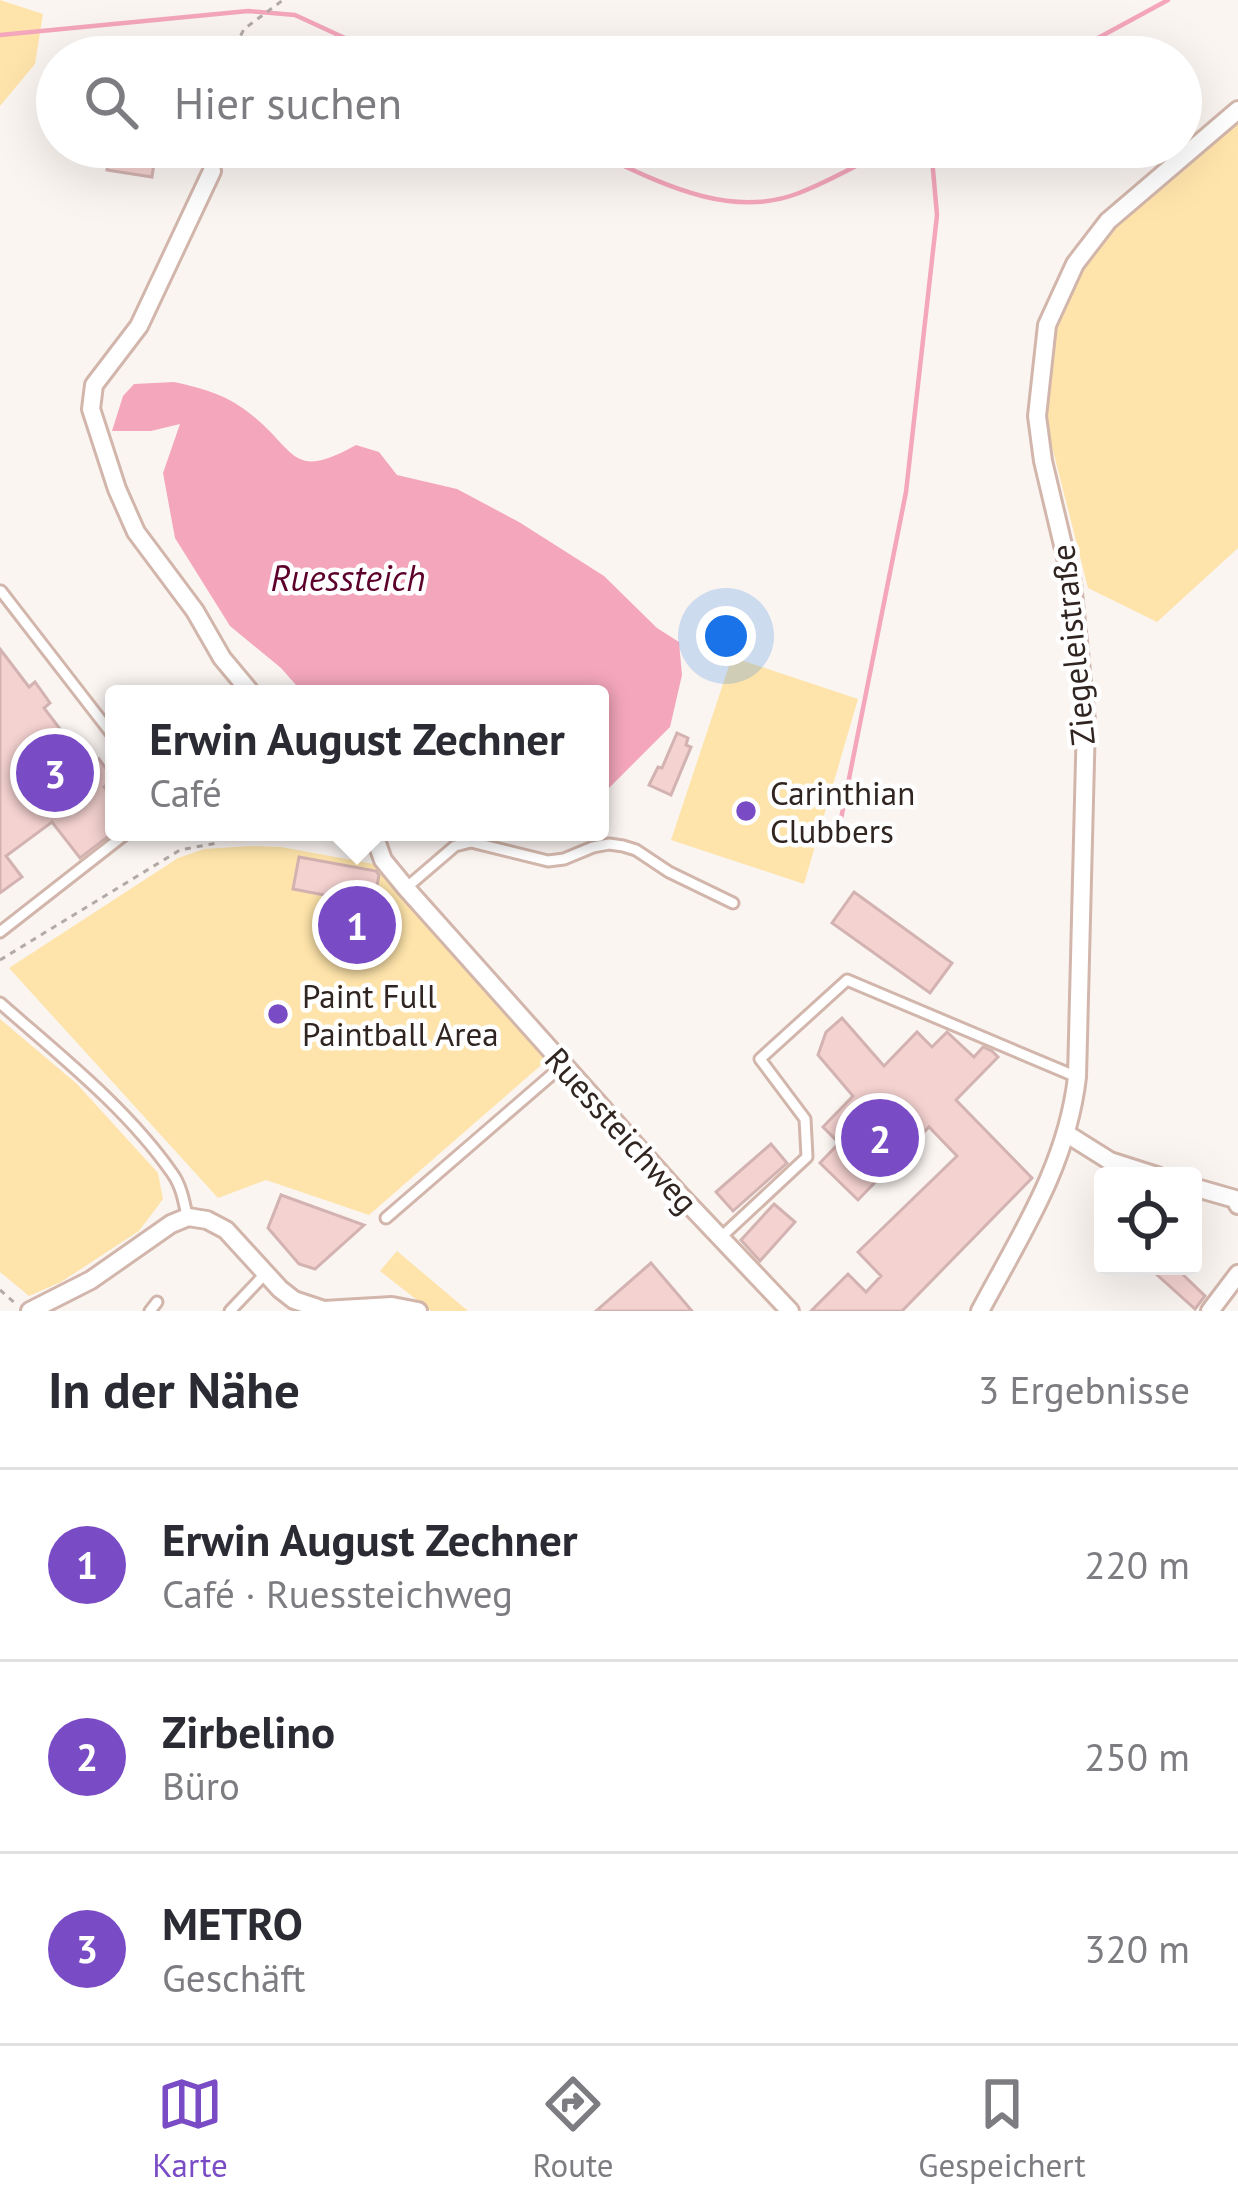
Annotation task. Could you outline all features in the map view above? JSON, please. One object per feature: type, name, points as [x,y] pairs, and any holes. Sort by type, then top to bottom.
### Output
[{"type":"street","name":"Ziegeleistraße","points":[[1202,141],[1238,110]]},
{"type":"street","name":"Ziegeleistraße","points":[[980,1311],[1046,1186],[1067,1134],[1077,1077],[1086,721],[1072,583],[1037,416],[1047,325],[1075,264],[1108,221],[1170,168]]},
{"type":"street","points":[[212,171],[140,326],[94,385],[91,409],[136,532],[244,685]]},
{"type":"street","name":"Ruessteichweg","points":[[377,841],[383,860],[406,888],[790,1311]]},
{"type":"street","points":[[1067,1134],[1110,1162],[1127,1167]]},
{"type":"street","points":[[1202,1190],[1237,1201]]},
{"type":"street","points":[[30,1311],[91,1280],[188,1217],[226,1230],[294,1300],[313,1309],[392,1306],[418,1311]]},
{"type":"street","points":[[1210,1311],[1238,1274]]},
{"type":"lane","points":[[1,591],[105,725]]},
{"type":"lane","points":[[0,932],[116,841]]},
{"type":"lane","points":[[406,888],[462,844],[548,861],[609,844],[636,850],[733,903]]},
{"type":"lane","points":[[720,1238],[807,1157],[805,1119],[760,1059],[848,980],[1077,1077]]},
{"type":"lane","points":[[0,1003],[127,1120],[173,1174],[188,1217]]},
{"type":"lane","points":[[386,1218],[563,1065]]},
{"type":"lane","points":[[230,1311],[266,1273]]},
{"type":"path","points":[[240,36],[283,0]]},
{"type":"path","points":[[0,960],[180,850],[217,843]]},
{"type":"path","points":[[0,1290],[14,1300],[19,1311]]},
{"type":"shaded area","points":[[0,0],[43,14],[35,64],[0,106]]},
{"type":"shaded area","points":[[1238,116],[1238,548],[1157,622],[1088,588],[1045,419],[1054,325],[1077,274],[1101,237],[1179,168],[1202,168],[1202,148]]},
{"type":"shaded area","name":"Carinthian Clubbers","points":[[732,657],[858,699],[804,884],[671,840]]},
{"type":"shaded area","name":"Paint Full Paintball Area","points":[[251,846],[374,864],[547,1060],[369,1215],[266,1180],[218,1198],[9,968],[178,858],[204,849]]},
{"type":"shaded area","points":[[0,1019],[77,1084],[158,1173],[163,1199],[139,1231],[61,1282],[29,1296],[0,1272]]},
{"type":"shaded area","points":[[397,1251],[468,1311],[431,1311],[380,1271]]},
{"type":"water","name":"Ruessteich","points":[[174,382],[206,390],[253,416],[288,450],[307,461],[335,456],[356,445],[379,452],[397,475],[457,489],[604,576],[657,628],[679,642],[682,675],[670,727],[609,788],[609,685],[296,685],[230,626],[175,538],[163,473],[180,424],[151,431],[112,431],[123,396],[134,384]]},
{"type":"building","points":[[107,168],[153,168],[152,177]]},
{"type":"building","points":[[0,649],[29,687],[35,682],[50,703],[44,708],[89,767],[99,759],[105,767],[105,839],[80,858],[52,822],[6,856],[22,877],[0,893]]},
{"type":"building","points":[[677,733],[688,738],[686,745],[691,747],[671,795],[649,785]]},
{"type":"building","points":[[299,857],[379,875],[376,933],[363,934],[360,948],[352,955],[333,935],[340,898],[293,889]]},
{"type":"building","points":[[854,892],[952,963],[930,993],[832,923]]},
{"type":"building","points":[[842,1018],[884,1066],[917,1032],[932,1047],[947,1032],[974,1057],[983,1047],[992,1051],[998,1057],[956,1100],[1032,1178],[902,1311],[811,1311],[848,1274],[866,1292],[881,1276],[858,1252],[957,1156],[929,1127],[858,1200],[820,1163],[839,1143],[823,1127],[853,1096],[818,1055],[826,1032]]},
{"type":"building","points":[[771,1144],[787,1163],[733,1211],[716,1192]]},
{"type":"building","points":[[281,1195],[364,1225],[315,1269],[299,1264],[268,1228]]},
{"type":"building","points":[[774,1204],[795,1222],[760,1261],[741,1240]]},
{"type":"building","points":[[651,1263],[692,1311],[596,1311]]},
{"type":"building","points":[[1157,1275],[1183,1275],[1205,1296],[1195,1309]]},
{"type":"waterway","points":[[1102,36],[1168,0]]},
{"type":"waterway","points":[[0,35],[248,11],[295,15],[340,36]]},
{"type":"waterway","points":[[630,168],[688,192],[743,202],[799,193],[852,168]]},
{"type":"waterway","points":[[837,839],[906,492],[937,215],[933,168]]},
{"type":"place","name":"METRO","points":[[55,773]]},
{"type":"place","name":"Carinthian Clubbers","points":[[746,811]]},
{"type":"place","name":"Erwin August Zechner","points":[[357,925]]},
{"type":"place","name":"Paint Full Paintball Area","points":[[278,1014]]},
{"type":"place","name":"Zirbelino","points":[[880,1138]]}]
